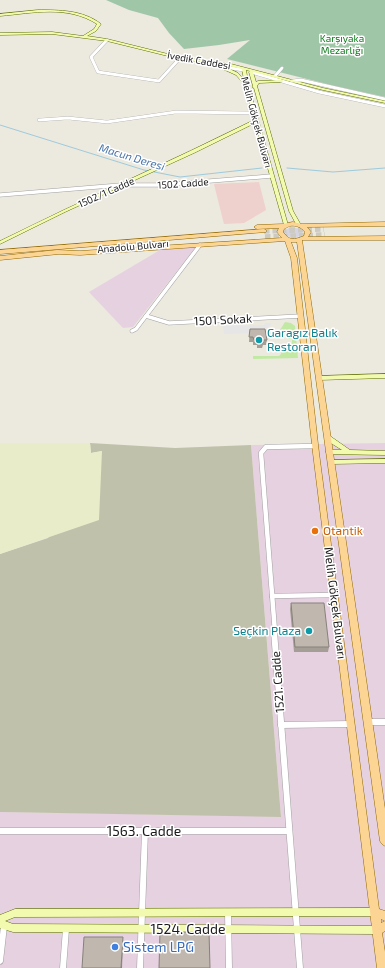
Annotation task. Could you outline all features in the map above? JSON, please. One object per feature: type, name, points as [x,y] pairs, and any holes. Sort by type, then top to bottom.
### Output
[{"type":"main road","points":[[57,252],[88,253],[200,245],[266,234],[285,226],[385,224]]},
{"type":"main road","name":"Melih Gökçek Bulvarı","points":[[300,225],[308,232],[306,237],[301,240],[319,378],[385,841]]},
{"type":"main road","points":[[319,225],[312,231],[313,234],[385,234]]},
{"type":"main road","name":"Melih Gökçek Bulvarı","points":[[285,226],[280,232],[287,239],[294,258],[316,453],[375,912],[381,928],[382,968]]},
{"type":"main road","points":[[266,234],[287,239],[301,240],[324,234],[385,228]]},
{"type":"main road","name":"Anadolu Bulvarı","points":[[0,252],[62,246],[266,234]]},
{"type":"main road","name":"Anadolu Bulvarı","points":[[0,258],[266,234]]},
{"type":"main road","points":[[324,234],[385,238]]},
{"type":"main road","points":[[316,453],[330,452]]},
{"type":"main road","points":[[316,453],[331,462]]},
{"type":"main road","points":[[375,912],[385,916]]},
{"type":"street","points":[[0,15],[52,11],[84,14],[99,24],[94,30],[85,36]]},
{"type":"street","name":"İvedik Caddesi","points":[[0,33],[52,33],[85,36],[180,58],[252,71]]},
{"type":"street","points":[[107,40],[91,57],[98,72],[159,81],[180,58]]},
{"type":"street","points":[[190,59],[243,69]]},
{"type":"street","points":[[216,65],[237,74],[247,87]]},
{"type":"street","points":[[275,76],[282,68]]},
{"type":"street","name":"Melih Gökçek Bulvarı","points":[[243,69],[285,226]]},
{"type":"street","points":[[252,71],[385,102]]},
{"type":"street","points":[[252,71],[279,81],[319,92],[385,106]]},
{"type":"street","name":"Melih Gökçek Bulvarı","points":[[252,71],[254,87],[291,211],[300,225]]},
{"type":"street","points":[[292,81],[301,80],[385,99]]},
{"type":"street","points":[[254,87],[258,82],[298,82]]},
{"type":"street","points":[[39,120],[68,118],[107,122],[176,112],[254,113]]},
{"type":"street","name":"1502/1 Cadde","points":[[0,243],[44,220],[256,121]]},
{"type":"street","name":"Melih Gökçek Bulvarı","points":[[271,176],[281,176]]},
{"type":"street","name":"1502 Cadde","points":[[0,195],[121,185],[161,184],[271,176]]},
{"type":"street","points":[[132,331],[136,329],[200,245]]},
{"type":"street","name":"1501 Sokak","points":[[146,316],[169,323],[301,316]]},
{"type":"street","points":[[319,378],[385,376]]},
{"type":"street","points":[[328,438],[339,447],[351,453]]},
{"type":"street","name":"1521. Cadde","points":[[300,968],[262,451],[266,447],[316,453]]},
{"type":"street","points":[[330,452],[385,453]]},
{"type":"street","points":[[331,462],[385,463]]},
{"type":"street","points":[[272,596],[334,595]]},
{"type":"street","points":[[368,722],[385,722]]},
{"type":"street","points":[[281,725],[351,724]]},
{"type":"street","name":"1563. Cadde","points":[[0,831],[289,831]]},
{"type":"street","points":[[140,968],[145,831]]},
{"type":"street","points":[[228,912],[229,968]]},
{"type":"street","name":"1524. Cadde","points":[[1,923],[15,913],[375,912]]},
{"type":"street","points":[[0,961],[1,923]]},
{"type":"street","name":"1524. Cadde","points":[[1,923],[13,928],[66,929],[381,928]]},
{"type":"street","points":[[63,968],[66,929]]},
{"type":"shaded area","points":[[259,182],[266,210],[244,223],[224,224],[214,184]]},
{"type":"shaded area","points":[[290,227],[301,229],[302,234],[296,238],[287,236],[285,231]]},
{"type":"shaded area","points":[[196,247],[133,327],[123,328],[89,292],[160,250]]},
{"type":"shaded area","points":[[265,323],[271,323],[271,325],[264,330],[265,333],[224,334],[223,326],[264,325]]},
{"type":"shaded area","points":[[0,443],[90,443],[91,453],[102,451],[99,520],[0,554]]},
{"type":"shaded area","points":[[90,443],[175,448],[251,445],[281,817],[0,812],[0,554],[48,538],[102,451],[91,453]]},
{"type":"shaded area","points":[[385,443],[385,968],[0,968],[0,812],[281,816],[251,445]]},
{"type":"green space","name":"Karşıyaka Mezarlığı","points":[[106,0],[385,0],[385,97],[227,59],[250,40],[184,49],[169,33],[158,18],[129,10]]},
{"type":"green space","points":[[285,322],[291,323],[295,326],[298,358],[253,359],[253,356],[279,356],[281,351],[290,348],[292,339],[288,339],[287,335],[280,330]]},
{"type":"building","points":[[250,329],[265,329],[267,340],[263,340],[263,343],[258,343],[253,337],[249,337]]},
{"type":"building","name":"Seçkin Plaza","points":[[291,603],[324,603],[329,647],[295,647]]},
{"type":"building","points":[[160,932],[209,932],[210,968],[159,968]]},
{"type":"building","points":[[84,937],[123,937],[121,968],[82,968]]},
{"type":"waterway","name":"Macun Deresi","points":[[0,125],[144,170],[180,177],[262,168]]},
{"type":"waterway","name":"Macun Deresi","points":[[287,168],[333,172],[385,168]]},
{"type":"tunnel","points":[[264,231],[324,229]]},
{"type":"tunnel","points":[[265,237],[325,235]]},
{"type":"place","name":"Garagız Balık Restoran","points":[[259,340]]},
{"type":"place","name":"Otantik","points":[[315,531]]},
{"type":"place","name":"Seçkin Plaza","points":[[309,631]]},
{"type":"place","name":"Sistem LPG","points":[[115,947]]}]
